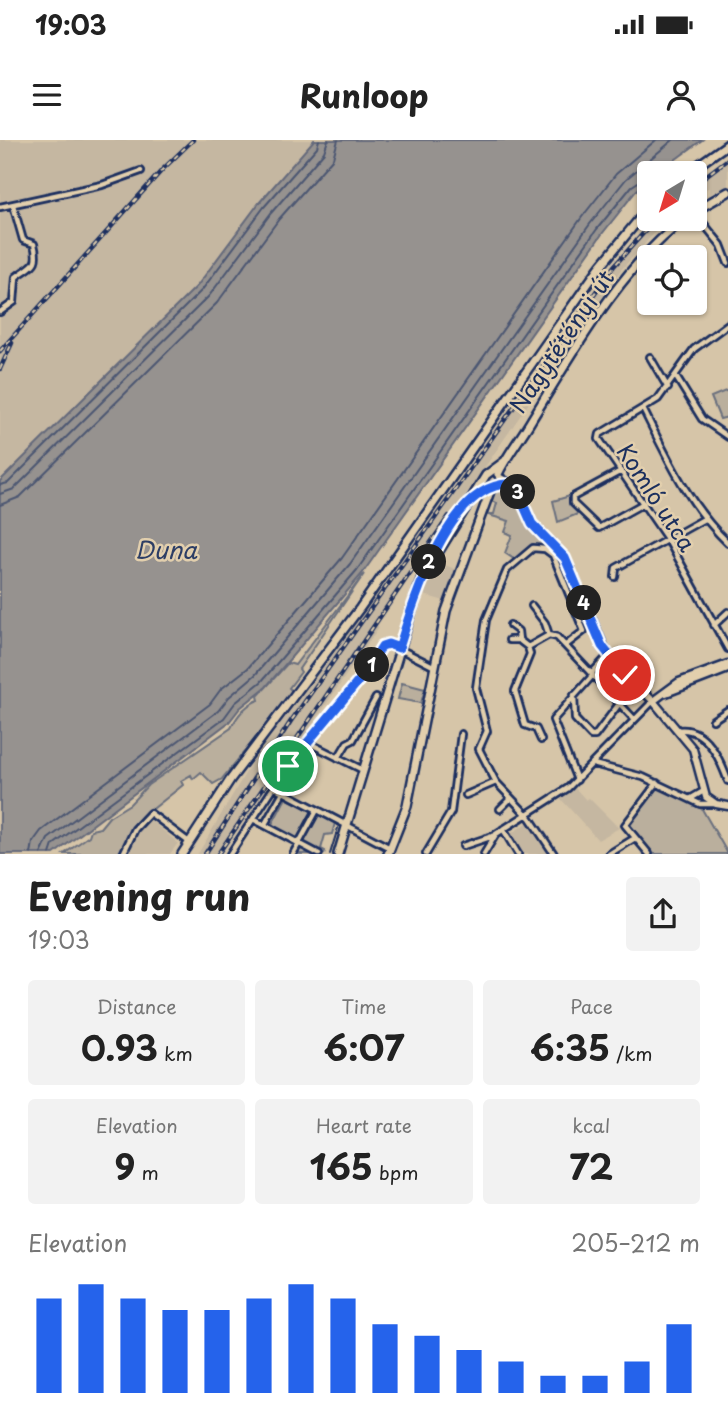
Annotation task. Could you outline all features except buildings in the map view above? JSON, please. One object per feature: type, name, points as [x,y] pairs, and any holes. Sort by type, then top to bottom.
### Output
[{"type":"main road","points":[[704,161],[728,144]]},
{"type":"main road","points":[[707,205],[728,192]]},
{"type":"main road","points":[[182,854],[254,747],[354,618],[599,268],[637,222]]},
{"type":"main road","name":"Nagytétényi út","points":[[493,480],[561,372],[632,271],[655,243],[670,231]]},
{"type":"main road","points":[[338,854],[424,572],[475,495],[493,480]]},
{"type":"main road","points":[[388,849],[407,806],[449,599],[493,480]]},
{"type":"street","points":[[0,207],[102,185],[141,172]]},
{"type":"street","points":[[0,313],[14,302],[16,277],[34,267],[38,260],[34,244],[23,240],[13,205]]},
{"type":"street","points":[[707,227],[717,239],[728,263]]},
{"type":"street","points":[[728,324],[694,349],[668,388],[643,410],[704,519],[728,543]]},
{"type":"street","points":[[650,357],[668,388]]},
{"type":"street","points":[[676,377],[702,419],[728,437]]},
{"type":"street","name":"Komló utca","points":[[643,410],[599,437],[668,540],[728,649]]},
{"type":"street","points":[[621,471],[573,497],[573,503],[598,528],[644,503]]},
{"type":"street","points":[[493,480],[512,484],[536,529],[565,558],[608,656],[678,730],[698,760],[702,792],[716,804]]},
{"type":"street","points":[[615,577],[616,568],[704,519]]},
{"type":"street","points":[[554,854],[528,816],[496,782],[480,754],[487,732],[476,688],[482,637],[507,570],[528,550],[540,548],[553,555],[577,609],[584,634],[566,645]]},
{"type":"street","points":[[532,606],[550,635]]},
{"type":"street","points":[[577,609],[585,606]]},
{"type":"street","points":[[713,625],[728,612]]},
{"type":"street","points":[[510,625],[518,631],[519,640]]},
{"type":"street","points":[[528,647],[550,635],[557,637],[634,719]]},
{"type":"street","points":[[509,640],[519,640],[528,647],[530,654],[515,691],[525,725],[536,729],[541,740]]},
{"type":"street","points":[[230,854],[274,787],[307,742],[366,672],[382,646],[388,644],[399,648],[435,667]]},
{"type":"street","points":[[577,780],[552,723],[608,656]]},
{"type":"street","points":[[463,846],[493,836],[561,796],[660,695],[728,666]]},
{"type":"street","points":[[574,694],[575,719],[596,736],[619,705]]},
{"type":"street","points":[[338,758],[347,743],[353,740],[376,698]]},
{"type":"street","points":[[713,720],[728,710]]},
{"type":"street","points":[[678,730],[689,731],[710,744],[728,781]]},
{"type":"street","points":[[426,854],[451,812],[461,734]]},
{"type":"street","points":[[307,742],[363,769]]},
{"type":"street","points":[[593,764],[657,783],[700,804],[728,806]]},
{"type":"street","points":[[466,795],[496,782]]},
{"type":"street","points":[[649,854],[625,825],[657,783]]},
{"type":"street","points":[[274,787],[388,849]]},
{"type":"street","points":[[265,825],[283,792]]},
{"type":"street","points":[[690,799],[702,792]]},
{"type":"street","points":[[500,808],[511,798]]},
{"type":"street","points":[[293,854],[317,810]]},
{"type":"street","points":[[123,854],[147,814],[154,814],[189,842]]},
{"type":"street","points":[[253,818],[319,854]]},
{"type":"street","points":[[503,829],[518,854]]},
{"type":"street","points":[[484,854],[493,836]]},
{"type":"street","points":[[609,854],[635,838]]},
{"type":"shaded area","points":[[0,140],[314,140],[259,203],[197,286],[0,481]]},
{"type":"shaded area","points":[[728,160],[728,186],[710,194],[710,187],[707,189],[707,174]]},
{"type":"shaded area","points":[[643,231],[656,231],[644,245],[637,245],[637,252],[620,271],[376,625],[379,627],[304,737],[282,768],[278,766],[221,854],[198,854],[256,755],[376,596],[612,266]]},
{"type":"shaded area","points":[[728,390],[728,417],[720,419],[711,397]]},
{"type":"shaded area","points":[[505,486],[513,490],[531,525],[563,556],[582,602],[576,596],[560,562],[547,549],[537,546],[514,559],[505,553],[512,535],[505,532],[509,521],[485,514],[494,514],[497,503],[490,501],[493,493]]},
{"type":"shaded area","points":[[573,495],[570,502],[580,513],[558,522],[553,501]]},
{"type":"shaded area","points":[[434,561],[455,569],[444,601],[421,594]]},
{"type":"shaded area","points":[[364,574],[299,669],[301,672],[289,688],[293,692],[222,779],[213,784],[201,772],[193,779],[191,775],[181,781],[183,785],[139,820],[121,854],[64,854],[89,836],[91,830],[100,828],[109,817],[130,804],[148,785],[231,728],[243,710],[259,700],[258,696],[288,663],[295,665]]},
{"type":"shaded area","points":[[402,683],[425,689],[421,703],[398,699]]},
{"type":"shaded area","points":[[658,787],[702,809],[728,854],[651,854],[628,826]]},
{"type":"shaded area","points":[[575,788],[619,828],[598,840],[561,799]]},
{"type":"shaded area","points":[[286,798],[335,823],[332,834],[325,835],[321,849],[325,851],[324,854],[298,854],[304,843],[271,826]]},
{"type":"shaded area","points":[[149,819],[178,843],[170,854],[129,854],[138,831]]},
{"type":"shaded area","points":[[529,822],[548,854],[522,854],[518,849],[510,834]]},
{"type":"water","name":"Duna","points":[[314,140],[702,140],[673,161],[637,161],[637,190],[602,234],[362,574],[266,687],[240,708],[229,722],[54,854],[0,854],[0,481],[197,286],[259,203]]},
{"type":"tram line","points":[[330,854],[338,828]]},
{"type":"railway","points":[[0,351],[163,169],[193,140]]},
{"type":"railway","points":[[707,175],[728,159]]},
{"type":"railway","points":[[205,854],[291,721],[614,266],[645,231]]},
{"type":"railway","points":[[0,369],[12,343]]},
{"type":"railway","points":[[218,854],[449,516]]},
{"type":"route","points":[[288,766],[337,703],[366,672],[382,646],[386,643],[399,648],[417,590],[429,563],[475,495],[490,485],[512,484],[516,488],[532,524],[565,558],[602,646],[625,675]]}]
